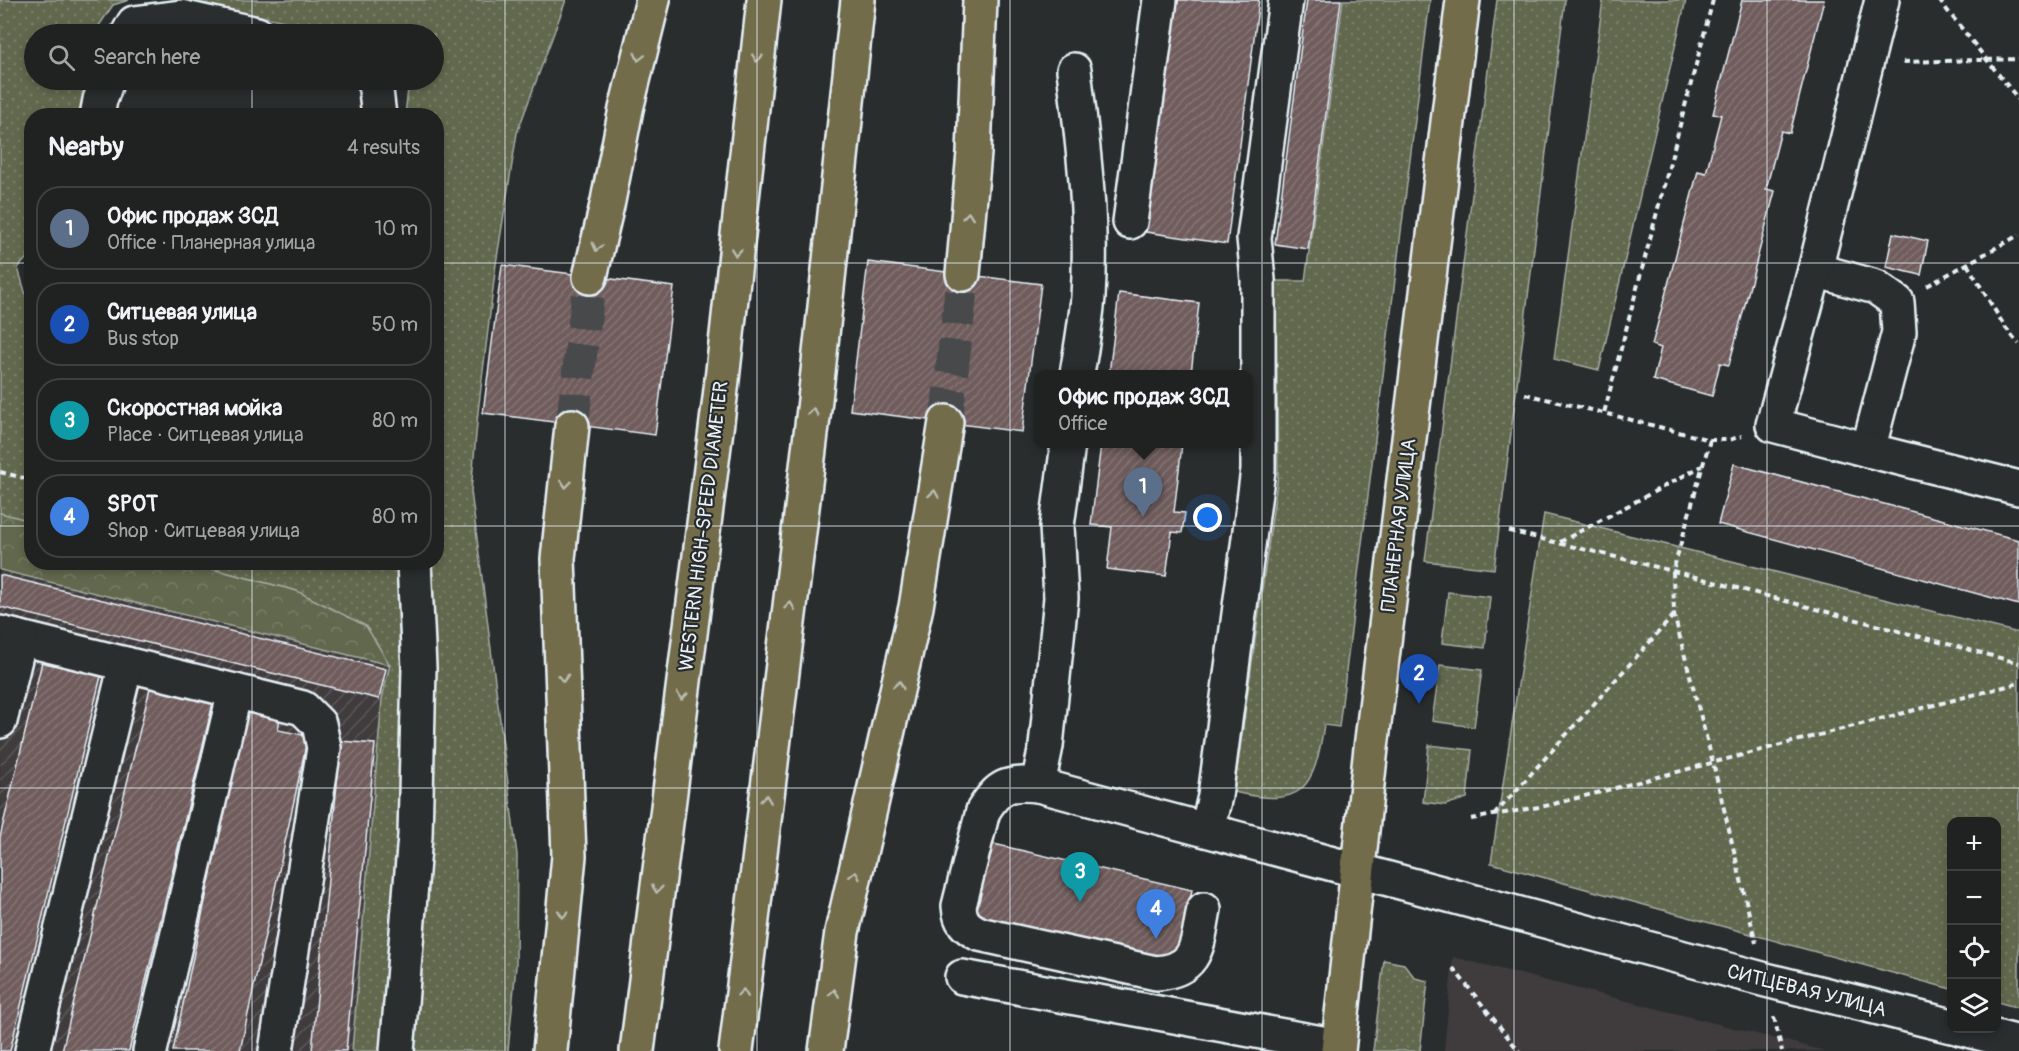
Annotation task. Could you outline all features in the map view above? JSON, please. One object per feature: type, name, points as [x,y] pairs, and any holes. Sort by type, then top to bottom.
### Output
[{"type":"main road","points":[[590,277],[626,109],[653,0]]},
{"type":"main road","name":"WESTERN HIGH-SPEED DIAMETER","points":[[637,1051],[720,398],[764,0]]},
{"type":"main road","points":[[736,1051],[814,409],[858,0]]},
{"type":"main road","points":[[963,274],[974,153],[980,0]]},
{"type":"main road","name":"ПЛАНЕРНАЯ УЛИЦА","points":[[1338,1048],[1375,709],[1463,0]]},
{"type":"main road","points":[[826,1051],[842,932],[916,607],[946,422]]},
{"type":"main road","points":[[550,1051],[569,856],[558,559],[572,426]]},
{"type":"street","points":[[1130,222],[1160,0]]},
{"type":"street","points":[[1207,830],[1216,784],[1258,470],[1258,280],[1254,238],[1286,0]]},
{"type":"street","points":[[1882,0],[1815,270],[1773,425],[2019,488]]},
{"type":"street","points":[[133,24],[181,17],[212,24]]},
{"type":"street","points":[[1074,70],[1082,132],[1088,214],[1088,297],[1078,370]]},
{"type":"street","points":[[98,108],[104,90]]},
{"type":"street","points":[[376,90],[378,108]]},
{"type":"street","points":[[1815,270],[1876,287],[1897,302],[1899,332],[1868,450]]},
{"type":"street","points":[[1038,785],[1046,746],[1061,598],[1057,526],[1067,448]]},
{"type":"street","points":[[397,1051],[415,836],[418,668],[414,570]]},
{"type":"street","points":[[0,721],[10,635],[303,708],[319,724],[324,748],[276,1051]]},
{"type":"street","points":[[32,1051],[126,664]]},
{"type":"street","points":[[150,1051],[235,691]]},
{"type":"street","name":"СИТЦЕВАЯ УЛИЦА","points":[[1204,909],[1196,948],[1187,963],[1173,972],[1156,973],[979,934],[967,928],[960,918],[959,906],[983,811],[1000,790],[1015,782],[1038,785],[1766,980],[1947,1025]]},
{"type":"street","points":[[963,977],[1338,1048]]},
{"type":"street","points":[[1977,1033],[2019,1043]]},
{"type":"path","points":[[1604,413],[1713,0]]},
{"type":"path","points":[[1939,0],[2019,100]]},
{"type":"path","points":[[1866,63],[2019,59]]},
{"type":"path","points":[[1897,302],[2019,235]]},
{"type":"path","points":[[1967,264],[2005,327],[2019,344]]},
{"type":"path","points":[[1525,394],[1710,440],[1729,440],[1773,425]]},
{"type":"path","points":[[1710,440],[1673,571],[1674,615],[1766,980]]},
{"type":"path","points":[[1559,542],[1702,466]]},
{"type":"path","points":[[0,472],[24,478]]},
{"type":"path","points":[[1509,531],[1673,571],[2019,663]]},
{"type":"path","points":[[1493,816],[1674,615]]},
{"type":"path","points":[[1471,819],[1550,805],[2019,683]]},
{"type":"path","points":[[1453,968],[1519,1051]]},
{"type":"shaded area","points":[[0,570],[390,665],[382,699],[352,1051],[0,1051]]},
{"type":"shaded area","points":[[1453,957],[1825,1051],[1444,1051]]},
{"type":"green space","points":[[0,0],[129,0],[113,5],[100,24],[24,24],[24,90],[85,90],[81,108],[24,108],[24,261],[18,268],[24,288],[24,519],[0,513]]},
{"type":"green space","points":[[183,0],[566,0],[517,133],[496,264],[471,491],[517,855],[516,966],[508,1051],[352,1051],[382,699],[390,664],[297,591],[217,570],[444,570],[444,108],[406,108],[408,90],[444,90],[444,24],[299,24]]},
{"type":"green space","points":[[1343,0],[1430,0],[1339,727],[1324,725],[1315,766],[1301,789],[1290,795],[1275,798],[1234,792],[1278,475],[1276,281],[1305,281]]},
{"type":"green space","points":[[1497,0],[1565,0],[1494,569],[1425,561]]},
{"type":"green space","points":[[1603,0],[1686,0],[1599,370],[1554,359]]},
{"type":"green space","points":[[0,513],[24,519],[24,570],[217,570],[297,591],[366,626],[390,665],[0,570]]},
{"type":"green space","points":[[1544,514],[2019,633],[2019,1008],[2001,1003],[2001,817],[1947,817],[1947,988],[1491,863]]},
{"type":"green space","points":[[1448,592],[1490,597],[1485,648],[1442,643]]},
{"type":"green space","points":[[1440,665],[1482,670],[1474,727],[1432,721]]},
{"type":"green space","points":[[1429,745],[1472,750],[1467,798],[1445,805],[1423,802]]},
{"type":"green space","points":[[1384,960],[1404,964],[1415,978],[1428,981],[1420,1051],[1373,1051]]},
{"type":"building","points":[[1175,0],[1259,0],[1227,244],[1146,232]]},
{"type":"building","points":[[1307,0],[1341,0],[1308,249],[1275,244]]},
{"type":"building","points":[[1742,0],[1824,0],[1790,133],[1781,131],[1766,189],[1775,191],[1729,365],[1720,363],[1712,396],[1653,380],[1661,348],[1652,345],[1698,171],[1706,173],[1721,115],[1713,114]]},
{"type":"building","points":[[1893,233],[1928,241],[1921,275],[1886,267]]},
{"type":"building","points":[[868,262],[1041,284],[1022,432],[850,410]]},
{"type":"building","points":[[502,265],[674,287],[655,435],[483,413]]},
{"type":"building","points":[[1119,293],[1199,303],[1191,370],[1109,370]]},
{"type":"building","points":[[1101,448],[1182,448],[1174,512],[1185,513],[1182,533],[1172,532],[1166,576],[1107,569],[1112,527],[1091,525]]},
{"type":"building","points":[[1734,464],[2019,540],[2019,605],[1718,524]]},
{"type":"building","points":[[0,575],[386,669],[379,699],[0,607]]},
{"type":"building","points":[[42,662],[101,676],[10,1051],[0,1051],[0,837]]},
{"type":"building","points":[[151,684],[214,699],[129,1051],[62,1051]]},
{"type":"building","points":[[246,710],[280,717],[278,730],[308,736],[240,1051],[173,1051]]},
{"type":"building","points":[[341,741],[375,744],[346,1051],[312,1051]]},
{"type":"building","points":[[985,842],[1192,890],[1175,963],[968,915]]},
{"type":"tunnel","points":[[946,422],[963,274]]},
{"type":"tunnel","points":[[572,426],[590,277]]},
{"type":"place","name":"Офис продаж ЗСД","points":[[1143,517]]},
{"type":"place","name":"Ситцевая улица","points":[[1419,704]]},
{"type":"place","name":"Скоростная мойка","points":[[1080,902]]},
{"type":"place","name":"SPOT","points":[[1156,939]]}]
